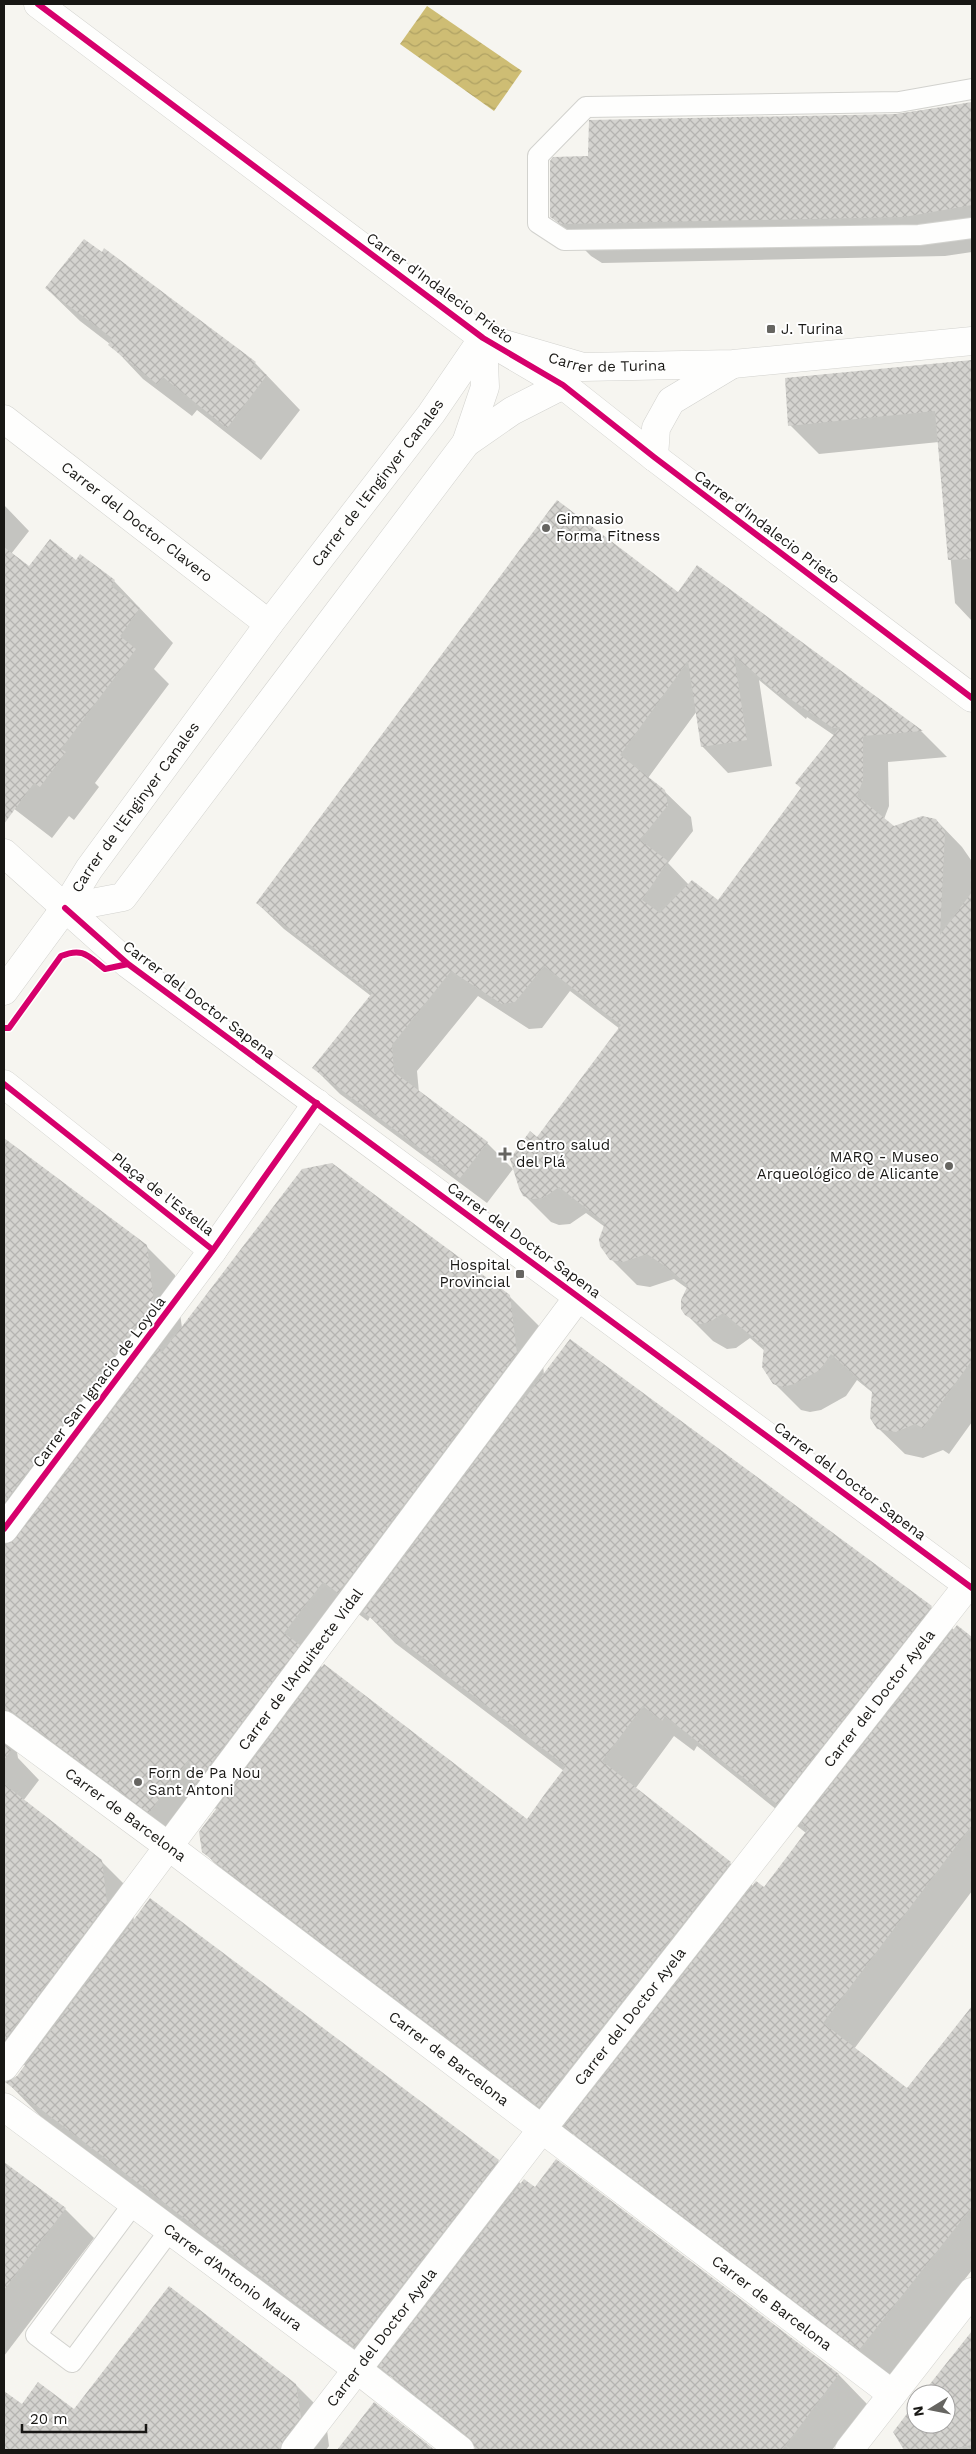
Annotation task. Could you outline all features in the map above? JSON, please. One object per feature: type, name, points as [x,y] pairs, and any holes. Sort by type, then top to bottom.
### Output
[{"type":"street","name":"Carrer d'Indalecio Prieto","points":[[38,4],[483,338],[563,385],[654,457],[972,698]]},
{"type":"street","name":"Carrer de Turina","points":[[483,338],[583,367],[733,364],[972,341]]},
{"type":"street","name":"Carrer de l'Enginyer Canales","points":[[466,443],[485,386],[483,338]]},
{"type":"street","name":"Carrer de l'Enginyer Canales","points":[[65,908],[89,869],[269,624],[431,414],[483,338]]},
{"type":"street","name":"Carrer de Turina","points":[[654,457],[656,428],[671,401],[733,364]]},
{"type":"street","name":"Carrer de l'Enginyer Canales","points":[[65,908],[123,897],[466,443],[512,411],[563,385]]},
{"type":"street","name":"Carrer del Doctor Clavero","points":[[4,419],[269,624]]},
{"type":"street","name":"Carrer del Doctor Sapena","points":[[4,853],[128,964],[970,1587]]},
{"type":"street","points":[[4,991],[65,908]]},
{"type":"street","name":"Plaça de l'Estella","points":[[4,1084],[214,1250],[317,1103]]},
{"type":"street","name":"Carrer San Ignacio de Loyola","points":[[4,1529],[214,1250]]},
{"type":"street","name":"Carrer de l'Arquitecte Vidal","points":[[4,2067],[579,1296]]},
{"type":"street","name":"Carrer del Doctor Ayela","points":[[295,2450],[542,2130],[970,1587]]},
{"type":"street","name":"Carrer de Barcelona","points":[[4,1725],[168,1846],[892,2394]]},
{"type":"street","name":"Carrer d'Antonio Maura","points":[[4,2107],[358,2370],[460,2450]]},
{"type":"street","points":[[850,2450],[972,2292]]},
{"type":"lane","points":[[972,89],[900,102],[586,107],[538,156],[538,223],[564,240],[919,235],[972,228]]},
{"type":"lane","points":[[134,2203],[36,2335],[72,2362],[170,2230]]},
{"type":"water","points":[[427,6],[522,71],[494,111],[400,44]]},
{"type":"building","points":[[972,102],[972,205],[904,217],[561,224],[550,217],[550,161],[553,157],[588,156],[589,120],[899,114]]},
{"type":"building","points":[[84,239],[102,252],[104,248],[256,362],[252,366],[267,375],[227,428],[163,377],[157,384],[108,345],[112,338],[45,288]]},
{"type":"building","points":[[972,360],[972,559],[948,560],[935,411],[788,426],[785,378]]},
{"type":"building","points":[[557,500],[678,592],[697,565],[923,731],[863,736],[863,780],[857,796],[894,826],[922,816],[936,819],[945,832],[940,935],[972,892],[972,1360],[923,1428],[915,1424],[896,1432],[877,1429],[870,1418],[872,1391],[831,1354],[820,1370],[794,1384],[783,1387],[773,1384],[762,1367],[764,1346],[723,1313],[710,1322],[700,1324],[685,1315],[681,1309],[681,1300],[688,1285],[665,1266],[647,1254],[623,1262],[610,1260],[600,1246],[599,1239],[605,1223],[559,1187],[543,1198],[532,1199],[523,1196],[519,1188],[510,1159],[530,1131],[537,1137],[621,1025],[544,966],[515,1002],[502,1004],[451,971],[392,1045],[394,1072],[488,1142],[460,1178],[312,1068],[372,993],[256,903]],"holes":[[[734,656],[779,694],[780,692],[833,728],[840,727],[795,783],[801,788],[718,900],[692,880],[660,913],[642,900],[668,861],[640,840],[668,805],[665,790],[620,755],[688,661],[701,747],[747,740]]]},
{"type":"building","points":[[50,539],[76,560],[80,554],[115,580],[111,586],[140,608],[120,636],[136,649],[61,749],[66,752],[40,787],[34,783],[4,824],[4,547],[29,566]]},
{"type":"building","points":[[4,1138],[147,1245],[154,1302],[4,1503]]},
{"type":"building","points":[[332,1163],[510,1295],[517,1353],[338,1593],[323,1582],[284,1633],[300,1645],[193,1787],[189,1759],[149,1813],[13,1712],[4,1710],[4,1544],[11,1543],[16,1538],[160,1347],[161,1354],[302,1169]]},
{"type":"building","points":[[570,1339],[932,1606],[777,1804],[665,1716],[662,1721],[643,1706],[602,1761],[731,1862],[539,2107],[202,1852],[199,1832],[324,1664],[527,1819],[566,1766],[363,1612],[522,1398],[522,1402]]},
{"type":"building","points":[[957,1625],[972,1637],[972,1825],[823,2023],[907,2088],[972,2006],[972,2207],[859,2350],[564,2126],[756,1881],[764,1887],[808,1829],[801,1823]]},
{"type":"building","points":[[4,1744],[11,1750],[4,1760]]},
{"type":"building","points":[[4,1784],[102,1860],[107,1903],[4,2041]]},
{"type":"building","points":[[150,1898],[499,2160],[354,2347],[5,2082],[17,2076]]},
{"type":"building","points":[[556,2159],[839,2374],[782,2450],[475,2450],[470,2438],[379,2366],[524,2179],[535,2187]]},
{"type":"building","points":[[4,2162],[66,2208],[4,2290]]},
{"type":"building","points":[[169,2286],[296,2384],[301,2417],[283,2440],[280,2450],[4,2450],[4,2391],[22,2404],[38,2382],[74,2409]]},
{"type":"building","points":[[972,2331],[972,2445],[946,2450],[904,2450],[893,2432],[906,2415],[906,2434],[956,2434],[956,2384],[930,2384]]},
{"type":"building","points":[[374,2402],[435,2450],[337,2450]]},
{"type":"cycle path","points":[[38,4],[483,338],[563,385],[654,457],[972,698]]},
{"type":"cycle path","points":[[65,908],[128,964],[972,1588]]},
{"type":"cycle path","points":[[4,1028],[9,1028],[61,956],[75,952],[85,954],[105,969],[128,964]]},
{"type":"cycle path","points":[[4,1084],[213,1250]]},
{"type":"cycle path","points":[[4,1529],[213,1250],[317,1103]]},
{"type":"place","name":"J. Turina","points":[[771,329]]},
{"type":"place","name":"Gimnasio Forma Fitness","points":[[546,528]]},
{"type":"place","name":"Centro salud del Plá","points":[[505,1154]]},
{"type":"place","name":"MARQ - Museo Arqueológico de Alicante","points":[[949,1166]]},
{"type":"place","name":"Hospital Provincial","points":[[520,1274]]},
{"type":"place","name":"Forn de Pa Nou Sant Antoni","points":[[138,1782]]}]
